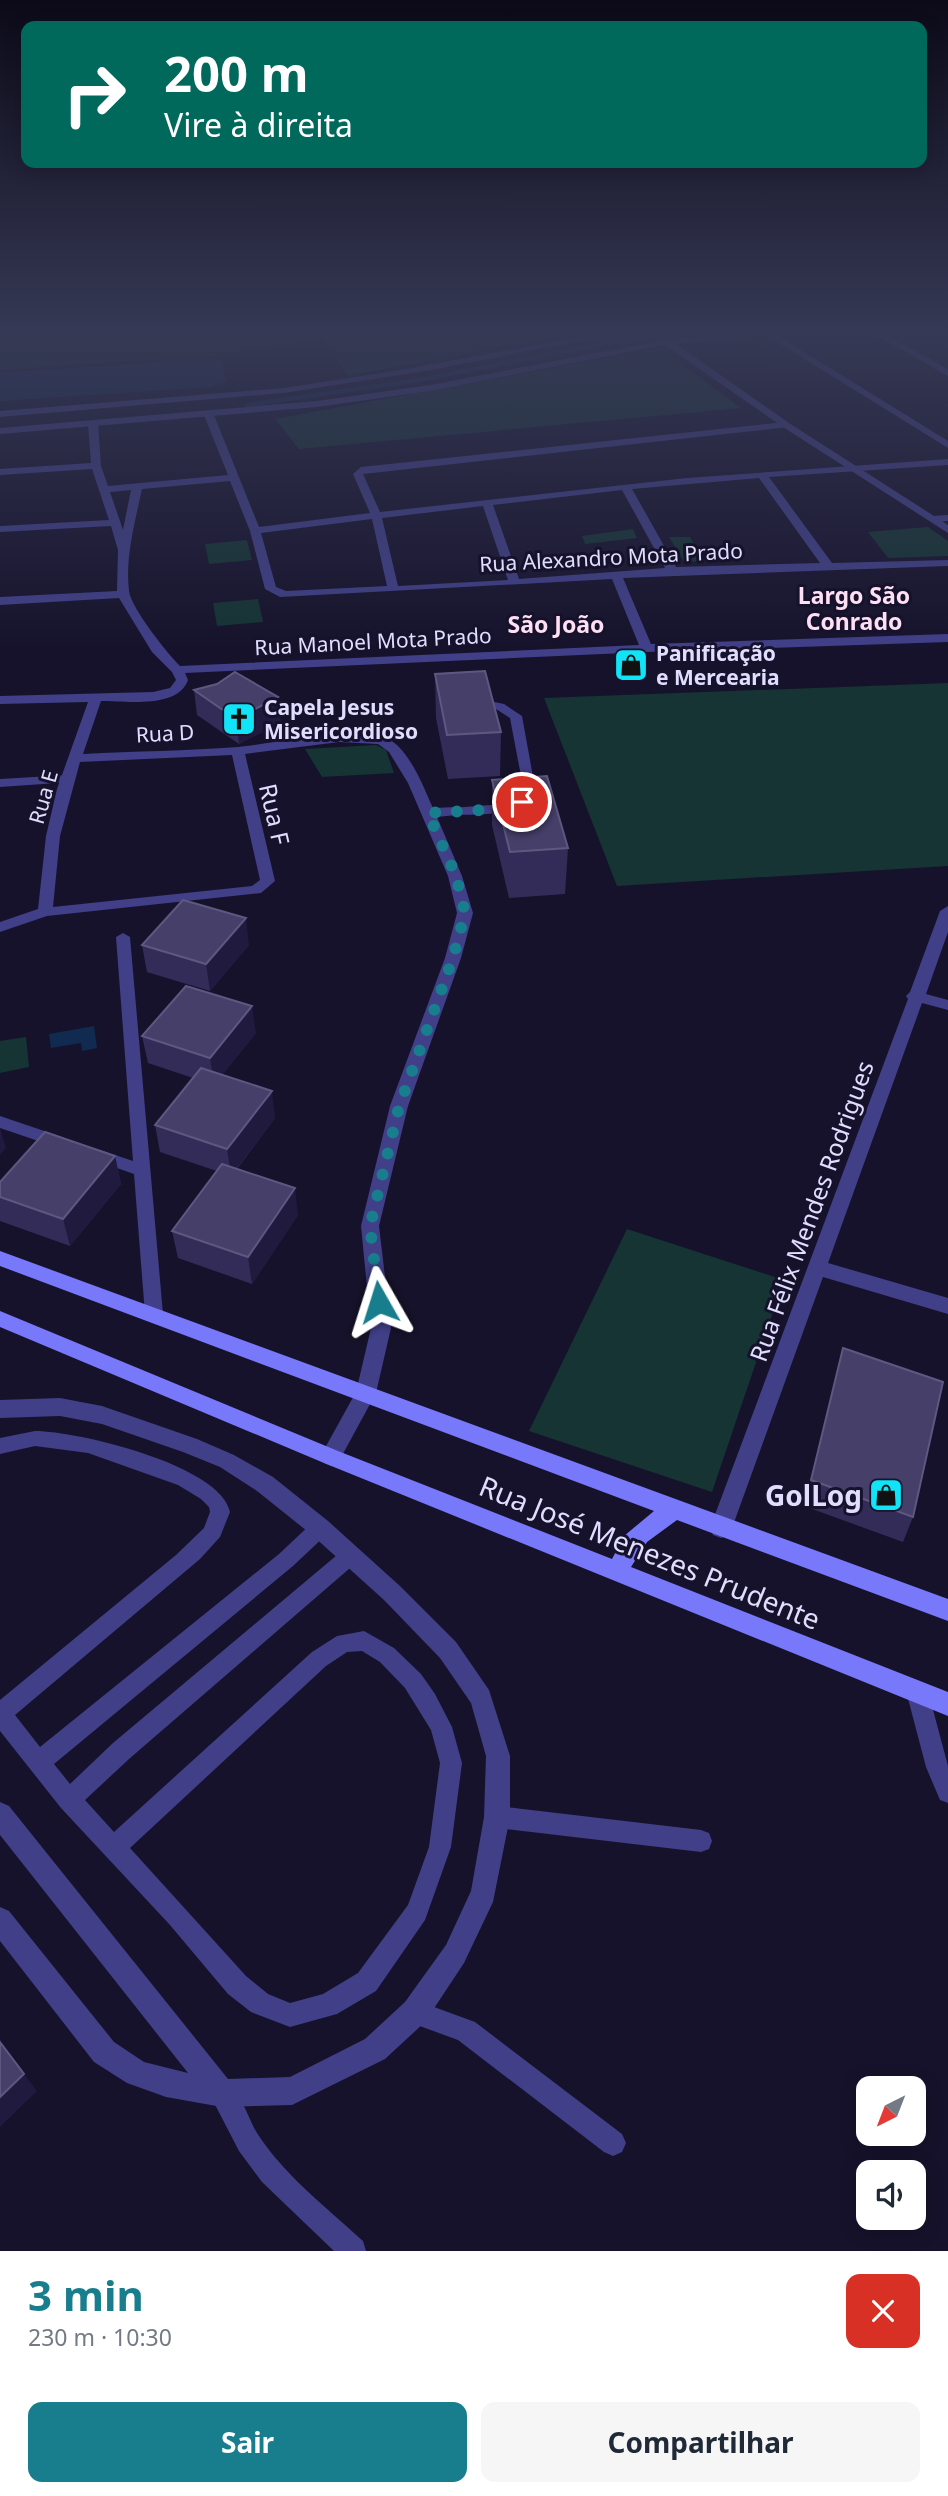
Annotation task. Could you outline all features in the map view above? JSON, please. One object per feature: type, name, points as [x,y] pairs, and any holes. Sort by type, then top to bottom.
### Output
[{"type":"main road","name":"Rua José Menezes Prudente","points":[[0,1258],[366,1393],[673,1511],[948,1610]]},
{"type":"main road","name":"Rua José Menezes Prudente","points":[[0,1319],[331,1457],[948,1704]]},
{"type":"main road","points":[[618,1572],[623,1555],[633,1538],[673,1511]]},
{"type":"street","points":[[94,440],[96,466],[124,550]]},
{"type":"street","points":[[219,440],[255,531],[487,502],[762,474],[948,463]]},
{"type":"street","points":[[393,588],[376,515],[358,474],[361,470],[644,440]]},
{"type":"street","points":[[809,440],[948,530]]},
{"type":"street","points":[[0,472],[96,466]]},
{"type":"street","points":[[762,474],[828,566]]},
{"type":"street","points":[[105,489],[233,478]]},
{"type":"street","points":[[0,700],[153,696],[176,692],[182,680],[177,670],[158,652],[123,594],[124,550],[137,486]]},
{"type":"street","points":[[626,488],[672,571]]},
{"type":"street","points":[[487,502],[514,583]]},
{"type":"street","points":[[932,519],[948,518]]},
{"type":"street","points":[[0,528],[114,523]]},
{"type":"street","name":"Rua Alexandro Mota Prado","points":[[255,531],[271,589],[276,593],[290,595],[672,571],[948,563]]},
{"type":"street","points":[[616,575],[647,648]]},
{"type":"street","points":[[0,601],[123,594]]},
{"type":"street","name":"Rua Manoel Mota Prado","points":[[177,670],[647,648],[948,638]]},
{"type":"street","name":"Rua E","points":[[45,912],[53,836],[68,779],[96,696]]},
{"type":"street","name":"Rua D","points":[[76,758],[238,751],[340,738],[381,740],[394,749],[415,783],[428,813]]},
{"type":"street","name":"Rua F","points":[[45,912],[256,890],[264,886],[268,881],[238,751]]},
{"type":"street","points":[[331,1457],[366,1393],[382,1328],[370,1226],[399,1107],[453,958],[465,913],[456,876],[428,813],[456,811]]},
{"type":"street","name":"Rua Félix Mendes Rodrigues","points":[[721,1528],[818,1268],[914,996],[948,911]]},
{"type":"street","points":[[0,927],[45,912]]},
{"type":"street","points":[[914,996],[948,1005]]},
{"type":"street","points":[[818,1268],[948,1306]]},
{"type":"street","points":[[0,1409],[61,1407],[102,1415],[190,1445],[227,1461],[265,1484],[320,1528],[392,1593],[448,1650],[481,1698],[498,1756],[497,1817],[484,1893],[455,1954],[415,2012],[375,2049],[292,2091],[222,2093],[166,2083],[137,2073],[104,2052],[0,1920]]},
{"type":"street","points":[[0,1815],[222,2093]]},
{"type":"lane","points":[[456,811],[511,807],[522,802],[530,793],[516,716],[500,706],[475,701]]},
{"type":"lane","points":[[0,783],[68,779]]},
{"type":"lane","points":[[123,936],[154,1314]]},
{"type":"lane","points":[[0,1122],[144,1171]]},
{"type":"lane","points":[[0,1446],[16,1440],[47,1437],[93,1446],[192,1483],[214,1498],[220,1508],[219,1519],[212,1532],[194,1550],[0,1714],[69,1800],[237,1985],[260,2003],[290,2015],[328,2005],[367,1982],[417,1912],[440,1847],[447,1808],[451,1763],[441,1727],[428,1700],[387,1654],[364,1641],[344,1643],[319,1659],[114,1847]]},
{"type":"lane","points":[[39,1762],[286,1560],[320,1528]]},
{"type":"lane","points":[[69,1800],[121,1751],[350,1556]]},
{"type":"lane","points":[[917,1691],[937,1767],[948,1792]]},
{"type":"lane","points":[[497,1817],[701,1841]]},
{"type":"lane","points":[[415,2012],[466,2031],[613,2143]]},
{"type":"lane","points":[[222,2093],[248,2142],[271,2174],[353,2251]]},
{"type":"green space","points":[[292,440],[396,440],[299,449]]},
{"type":"green space","points":[[928,527],[948,541],[948,556],[888,558],[868,532]]},
{"type":"green space","points":[[633,529],[637,538],[585,544],[582,536]]},
{"type":"green space","points":[[669,537],[690,537],[703,561],[684,562]]},
{"type":"green space","points":[[247,540],[252,560],[209,564],[205,544]]},
{"type":"green space","points":[[258,599],[263,622],[217,626],[213,603]]},
{"type":"green space","points":[[948,683],[948,866],[617,886],[544,698]]},
{"type":"green space","points":[[376,745],[386,750],[394,773],[322,777],[305,749]]},
{"type":"green space","points":[[26,1037],[29,1067],[0,1073],[0,1041]]},
{"type":"green space","points":[[627,1229],[784,1280],[712,1492],[529,1431]]},
{"type":"water","points":[[94,1026],[97,1048],[82,1051],[81,1043],[51,1048],[49,1034]]},
{"type":"building","points":[[485,671],[501,732],[447,735],[435,674]]},
{"type":"building","points":[[235,672],[278,697],[236,719],[194,690],[217,684]]},
{"type":"building","points":[[547,776],[568,848],[510,852],[492,780]]},
{"type":"building","points":[[183,900],[246,918],[206,964],[142,945]]},
{"type":"building","points":[[186,986],[252,1006],[210,1058],[142,1036]]},
{"type":"building","points":[[201,1068],[272,1091],[227,1149],[155,1125]]},
{"type":"building","points":[[45,1132],[115,1156],[63,1219],[0,1197],[0,1182]]},
{"type":"building","points":[[222,1164],[295,1188],[248,1257],[172,1231]]},
{"type":"building","points":[[843,1348],[943,1382],[913,1517],[811,1480]]},
{"type":"building","points":[[0,2042],[24,2074],[0,2097]]},
{"type":"place","name":"Panificação e Mercearia","points":[[631,665]]},
{"type":"place","name":"Capela Jesus Misericordioso","points":[[239,719]]},
{"type":"place","name":"GolLog","points":[[886,1495]]},
{"type":"district","name":"Largo São Conrado","points":[[854,608]]},
{"type":"district","name":"São João","points":[[556,624]]},
{"type":"route","points":[[379,1302],[370,1226],[399,1107],[453,958],[465,913],[456,876],[428,813],[500,809],[522,802]]}]
